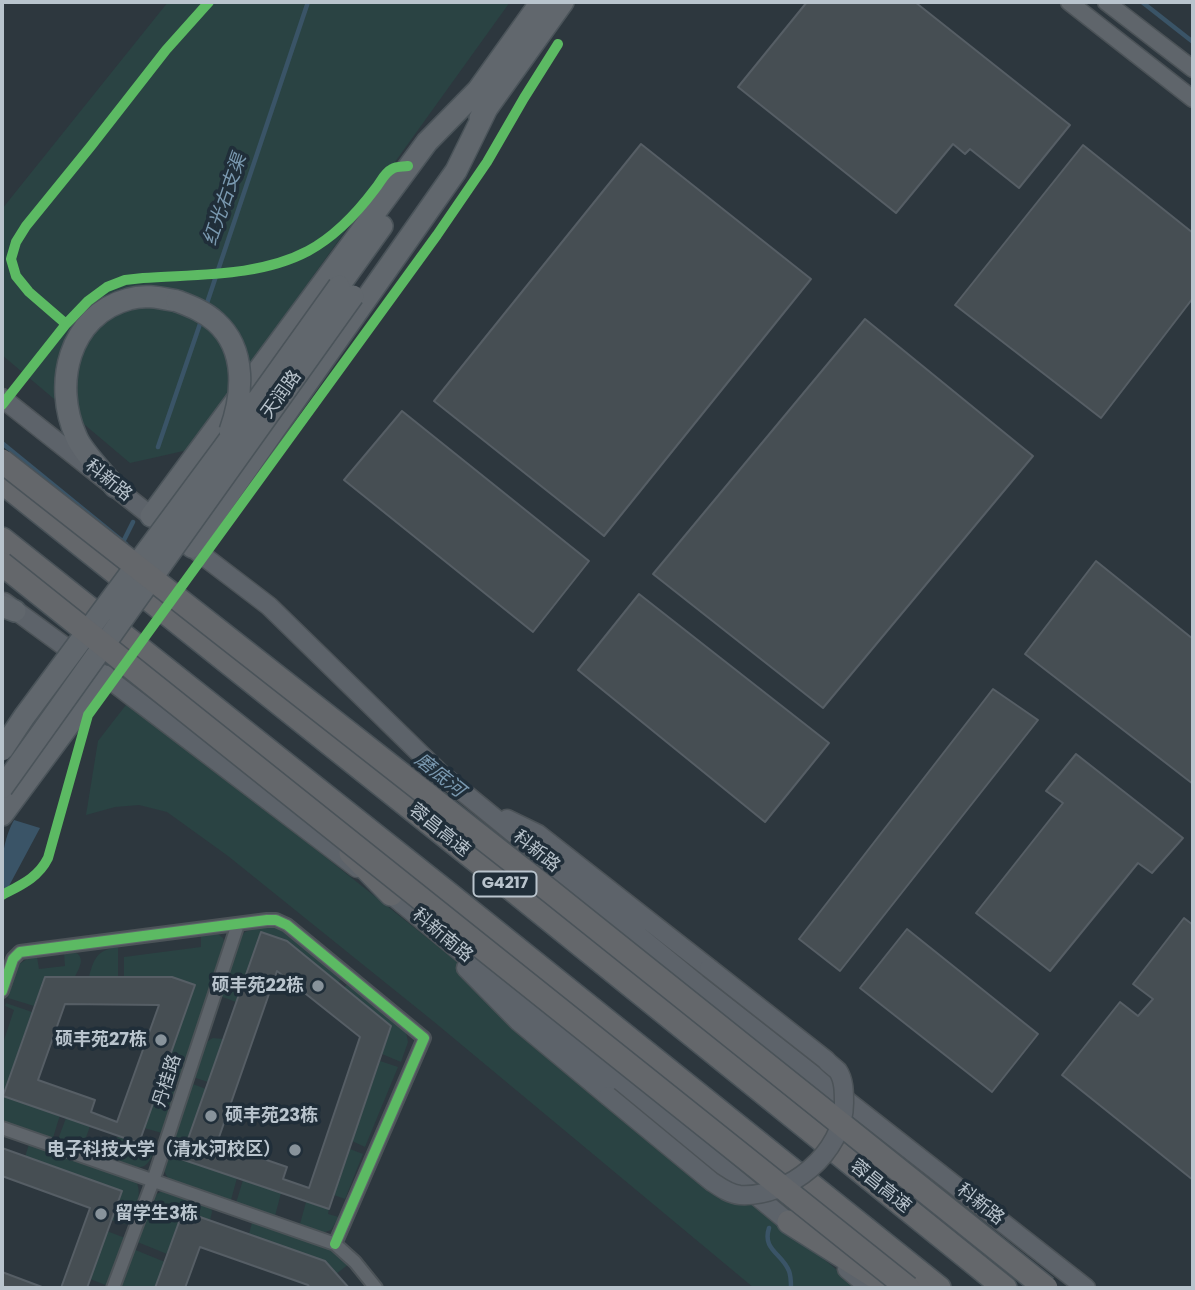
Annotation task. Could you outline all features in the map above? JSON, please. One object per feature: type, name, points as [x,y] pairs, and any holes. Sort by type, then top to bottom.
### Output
[{"type":"highway","points":[[2,461],[561,899],[1046,1288]]},
{"type":"highway","name":"蓉昌高速","points":[[2,482],[482,865],[1005,1288]]},
{"type":"highway","name":"G4217","points":[[2,539],[939,1288]]},
{"type":"highway","points":[[2,564],[908,1288]]},
{"type":"highway","points":[[192,691],[391,894]]},
{"type":"highway","points":[[789,1222],[893,1288]]},
{"type":"main road","name":"天润路","points":[[2,788],[484,96],[541,2]]},
{"type":"main road","name":"天润路","points":[[484,96],[563,2]]},
{"type":"main road","points":[[151,516],[427,142],[484,96]]},
{"type":"main road","points":[[192,547],[456,171],[484,96]]},
{"type":"main road","name":"天润路","points":[[2,750],[224,447],[346,291]]},
{"type":"main road","points":[[115,487],[76,439],[68,414],[65,387],[72,348],[93,320],[113,305],[129,299],[153,296],[177,301],[199,310],[217,323],[238,355],[239,388],[235,417],[224,447]]},
{"type":"main road","name":"科新路","points":[[2,397],[269,606],[441,774],[694,981],[1086,1288]]},
{"type":"main road","name":"科新南路","points":[[6,606],[105,676],[391,894],[870,1288]]},
{"type":"main road","points":[[2,815],[105,676]]},
{"type":"main road","points":[[2,738],[24,717]]},
{"type":"main road","points":[[391,894],[518,1021],[726,1191],[740,1195],[761,1193],[787,1185],[814,1167],[836,1138],[844,1108],[844,1089],[839,1073],[538,834],[484,808]]},
{"type":"street","points":[[1069,2],[1193,99]]},
{"type":"street","points":[[1106,2],[1193,69]]},
{"type":"street","points":[[2,992],[13,959],[20,952],[267,920],[288,925],[424,1038],[335,1244]]},
{"type":"street","name":"丹桂路","points":[[113,1288],[153,1181],[238,924]]},
{"type":"street","points":[[2,1128],[335,1244],[355,1262],[376,1288]]},
{"type":"green space","points":[[168,2],[510,2],[188,450],[130,463],[2,355],[2,209]]},
{"type":"green space","points":[[129,701],[591,1068],[859,1288],[754,1288],[433,1021],[228,856],[167,812],[139,805],[115,807],[86,815],[98,741]]},
{"type":"green space","points":[[264,926],[282,930],[342,978],[338,983],[287,942],[261,932],[236,1002],[220,996],[242,935]]},
{"type":"green space","points":[[218,934],[223,938],[226,947],[178,1081],[163,1076],[195,985],[172,977],[124,977],[124,957],[201,947],[201,935]]},
{"type":"green space","points":[[118,947],[118,977],[89,977],[98,956],[105,950]]},
{"type":"green space","points":[[75,952],[81,960],[75,977],[45,977],[34,1006],[8,998],[18,965],[37,957],[39,969],[65,966],[64,953]]},
{"type":"green space","points":[[348,983],[406,1032],[408,1042],[401,1062],[382,1054],[391,1026],[344,988]]},
{"type":"green space","points":[[6,1003],[32,1012],[3,1096],[60,1115],[52,1141],[2,1122],[2,1046],[14,1010],[5,1006]]},
{"type":"green space","points":[[213,1038],[223,1039],[208,1082],[193,1077],[202,1049]]},
{"type":"green space","points":[[380,1061],[398,1067],[365,1147],[352,1141]]},
{"type":"green space","points":[[161,1081],[177,1087],[162,1133],[144,1128]]},
{"type":"green space","points":[[190,1083],[206,1089],[181,1159],[237,1178],[231,1200],[172,1181],[164,1171]]},
{"type":"green space","points":[[66,1118],[90,1126],[85,1139],[79,1145],[70,1146],[57,1142]]},
{"type":"green space","points":[[118,1136],[154,1151],[148,1163],[135,1167],[117,1161],[113,1153]]},
{"type":"green space","points":[[30,1141],[135,1179],[139,1196],[129,1225],[111,1220],[25,1157]]},
{"type":"green space","points":[[350,1149],[363,1154],[345,1199],[334,1195]]},
{"type":"green space","points":[[243,1180],[281,1193],[275,1216],[236,1203]]},
{"type":"green space","points":[[164,1190],[211,1207],[212,1212],[210,1220],[183,1211],[167,1254],[135,1241],[153,1196]]},
{"type":"green space","points":[[306,1202],[329,1209],[328,1214],[339,1217],[331,1230],[322,1233],[300,1224]]},
{"type":"green space","points":[[253,1219],[327,1245],[349,1264],[336,1274],[325,1261],[249,1234]]},
{"type":"green space","points":[[107,1231],[125,1238],[108,1286],[90,1279]]},
{"type":"green space","points":[[133,1249],[165,1262],[155,1288],[119,1288]]},
{"type":"water","points":[[14,820],[40,828],[2,899],[4,849]]},
{"type":"building","points":[[807,2],[915,2],[1070,125],[1019,188],[970,149],[965,154],[953,144],[896,213],[738,87]]},
{"type":"building","points":[[641,144],[811,279],[604,536],[434,401]]},
{"type":"building","points":[[1083,145],[1193,233],[1193,298],[1101,418],[955,305]]},
{"type":"building","points":[[865,319],[1033,456],[823,708],[653,574]]},
{"type":"building","points":[[402,411],[589,561],[533,632],[344,480]]},
{"type":"building","points":[[1096,561],[1193,639],[1193,784],[1025,654]]},
{"type":"building","points":[[639,594],[829,743],[765,822],[578,670]]},
{"type":"building","points":[[993,689],[1038,720],[840,971],[799,939]]},
{"type":"building","points":[[1076,754],[1183,838],[1152,873],[1138,863],[1050,971],[976,913],[1063,803],[1046,791]]},
{"type":"building","points":[[1184,918],[1193,925],[1193,1180],[1062,1075],[1120,1002],[1138,1016],[1153,999],[1133,984]]},
{"type":"building","points":[[907,929],[1038,1034],[992,1092],[860,988]]},
{"type":"building","points":[[261,932],[287,941],[391,1026],[329,1209],[181,1159]],"holes":[[[277,971],[360,1037],[309,1188],[283,1179],[287,1167],[217,1143]]]},
{"type":"building","points":[[45,977],[172,977],[195,985],[139,1143],[3,1096]],"holes":[[[65,1004],[159,1005],[117,1122],[91,1112],[95,1100],[38,1080]]]},
{"type":"building","name":"留学生3栋","points":[[2,1148],[122,1191],[87,1288],[61,1288],[90,1208],[2,1176]]},
{"type":"building","points":[[183,1211],[325,1261],[349,1288],[310,1288],[308,1285],[200,1247],[185,1288],[155,1288]]},
{"type":"building","points":[[2,1272],[42,1287],[42,1288],[2,1288]]},
{"type":"waterway","name":"红光右支渠","points":[[206,306],[308,2]]},
{"type":"waterway","points":[[1142,2],[1193,42]]},
{"type":"waterway","name":"红光右支渠","points":[[158,447],[202,318]]},
{"type":"waterway","name":"磨底河","points":[[2,443],[126,544]]},
{"type":"waterway","name":"红光右支渠","points":[[123,542],[133,522]]},
{"type":"waterway","name":"磨底河","points":[[769,1228],[770,1247],[786,1265],[791,1277],[791,1288]]},
{"type":"cycle path","points":[[66,324],[29,292],[16,276],[11,259],[16,242],[166,50],[209,2]]},
{"type":"cycle path","points":[[2,895],[34,876],[48,858],[88,715],[437,235],[487,162],[558,44]]},
{"type":"cycle path","points":[[2,405],[66,324],[88,301],[107,287],[125,280],[248,270],[289,259],[308,251],[336,232],[361,207],[389,171],[408,166]]},
{"type":"cycle path","points":[[2,991],[13,959],[20,952],[267,920],[276,920],[287,925],[424,1038],[335,1244]]},
{"type":"place","name":"硕丰苑22栋","points":[[318,986]]},
{"type":"place","name":"硕丰苑27栋","points":[[161,1040]]},
{"type":"place","name":"硕丰苑23栋","points":[[211,1116]]},
{"type":"place","name":"电子科技大学（清水河校区）","points":[[295,1150]]},
{"type":"place","name":"留学生3栋","points":[[101,1214]]}]
